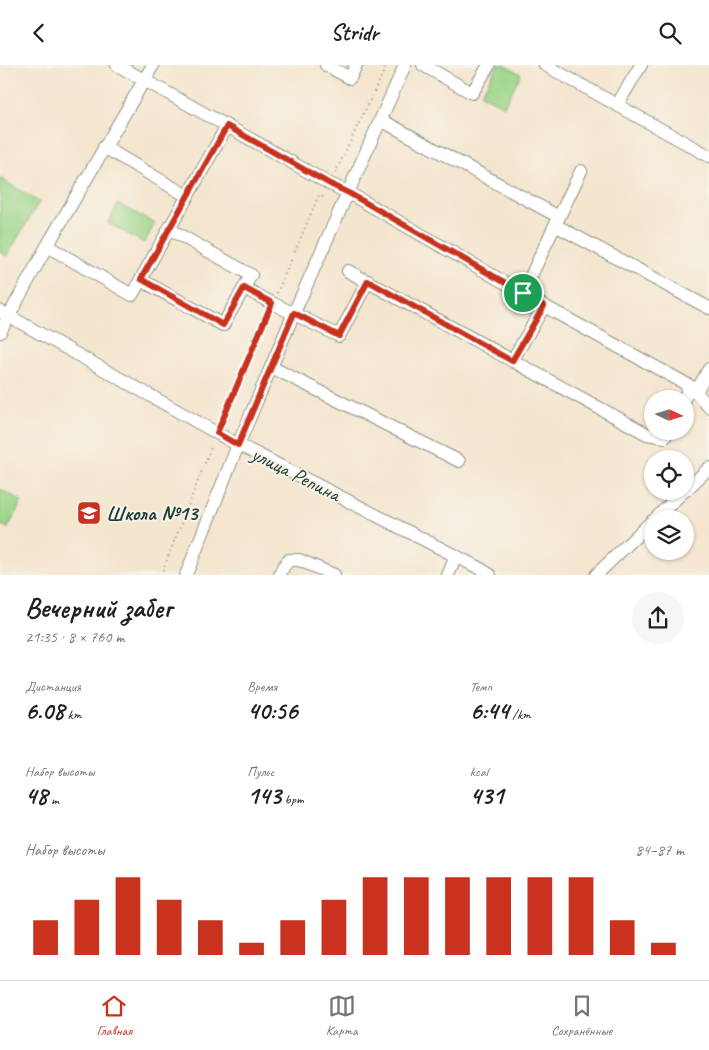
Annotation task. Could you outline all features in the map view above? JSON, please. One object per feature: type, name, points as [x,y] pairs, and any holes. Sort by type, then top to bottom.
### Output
[{"type":"street","points":[[117,65],[347,192],[544,306],[693,389],[709,407]]},
{"type":"street","points":[[0,332],[4,313],[47,246],[153,65]]},
{"type":"street","points":[[326,65],[350,78],[356,65]]},
{"type":"street","points":[[186,575],[294,313],[405,65]]},
{"type":"street","points":[[423,65],[472,93],[488,65]]},
{"type":"street","points":[[546,65],[709,156]]},
{"type":"street","points":[[617,105],[641,65]]},
{"type":"street","points":[[381,120],[709,308]]},
{"type":"street","points":[[47,246],[132,295],[227,126]]},
{"type":"street","points":[[104,147],[187,196]]},
{"type":"street","points":[[523,293],[581,171]]},
{"type":"street","points":[[141,279],[223,325],[244,288],[251,275],[169,229]]},
{"type":"street","points":[[348,271],[644,432]]},
{"type":"street","points":[[244,288],[339,336],[368,281]]},
{"type":"street","points":[[512,361],[544,306]]},
{"type":"street","name":"улица Репина","points":[[4,313],[238,445],[480,568],[490,575]]},
{"type":"street","points":[[271,367],[459,461]]},
{"type":"street","points":[[693,389],[709,369]]},
{"type":"street","points":[[694,482],[709,468]]},
{"type":"street","points":[[665,510],[675,500]]},
{"type":"street","points":[[596,575],[644,529]]},
{"type":"street","points":[[448,575],[456,556]]},
{"type":"street","points":[[280,575],[283,567],[289,560],[299,560],[334,575]]},
{"type":"path","points":[[161,575],[217,433],[319,195],[323,197],[330,184],[388,65]]},
{"type":"green space","points":[[498,65],[505,65],[521,74],[504,106],[481,94]]},
{"type":"green space","points":[[0,178],[39,202],[7,256],[0,252]]},
{"type":"green space","points":[[118,204],[155,223],[144,243],[108,223]]},
{"type":"green space","points":[[0,489],[22,501],[8,528],[0,524]]},
{"type":"place","name":"Школа №13","points":[[89,513]]},
{"type":"route","points":[[227,126],[523,293],[544,306],[512,361],[368,281],[339,336],[294,313],[238,445],[217,433],[272,303],[244,288],[223,325],[141,279],[227,126]]}]
